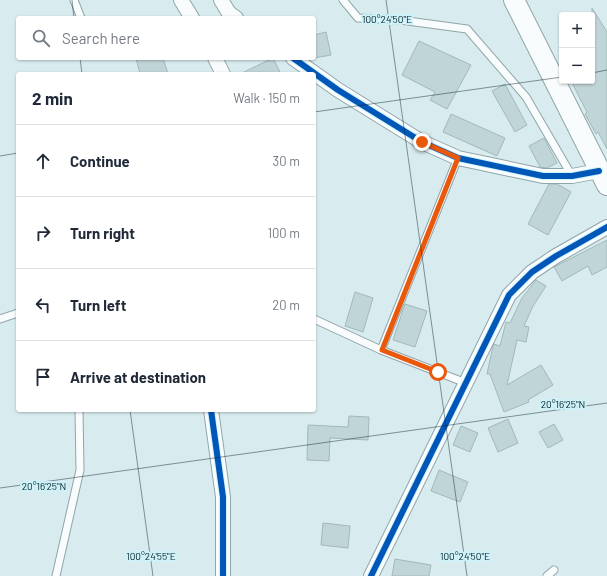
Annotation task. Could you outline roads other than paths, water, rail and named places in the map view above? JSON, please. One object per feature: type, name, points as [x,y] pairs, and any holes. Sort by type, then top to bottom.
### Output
[{"type":"main road","points":[[514,0],[603,178]]},
{"type":"street","points":[[181,0],[191,16]]},
{"type":"street","points":[[221,0],[229,13],[233,16]]},
{"type":"street","points":[[216,60],[222,72]]},
{"type":"street","points":[[296,60],[313,72]]},
{"type":"street","points":[[316,74],[338,90],[422,142],[458,158],[543,176],[603,178]]},
{"type":"street","points":[[371,576],[509,295],[532,272],[556,256],[607,227]]},
{"type":"street","points":[[211,412],[223,497],[223,576]]},
{"type":"lane","points":[[74,0],[80,16]]},
{"type":"lane","points":[[342,0],[358,18],[400,20],[467,29],[526,97],[572,176]]},
{"type":"lane","points":[[382,350],[458,158]]},
{"type":"lane","points":[[0,319],[16,315]]},
{"type":"lane","points":[[316,320],[382,350],[466,383]]},
{"type":"lane","points":[[56,576],[80,470],[79,412]]},
{"type":"lane","points":[[547,576],[554,570]]}]
